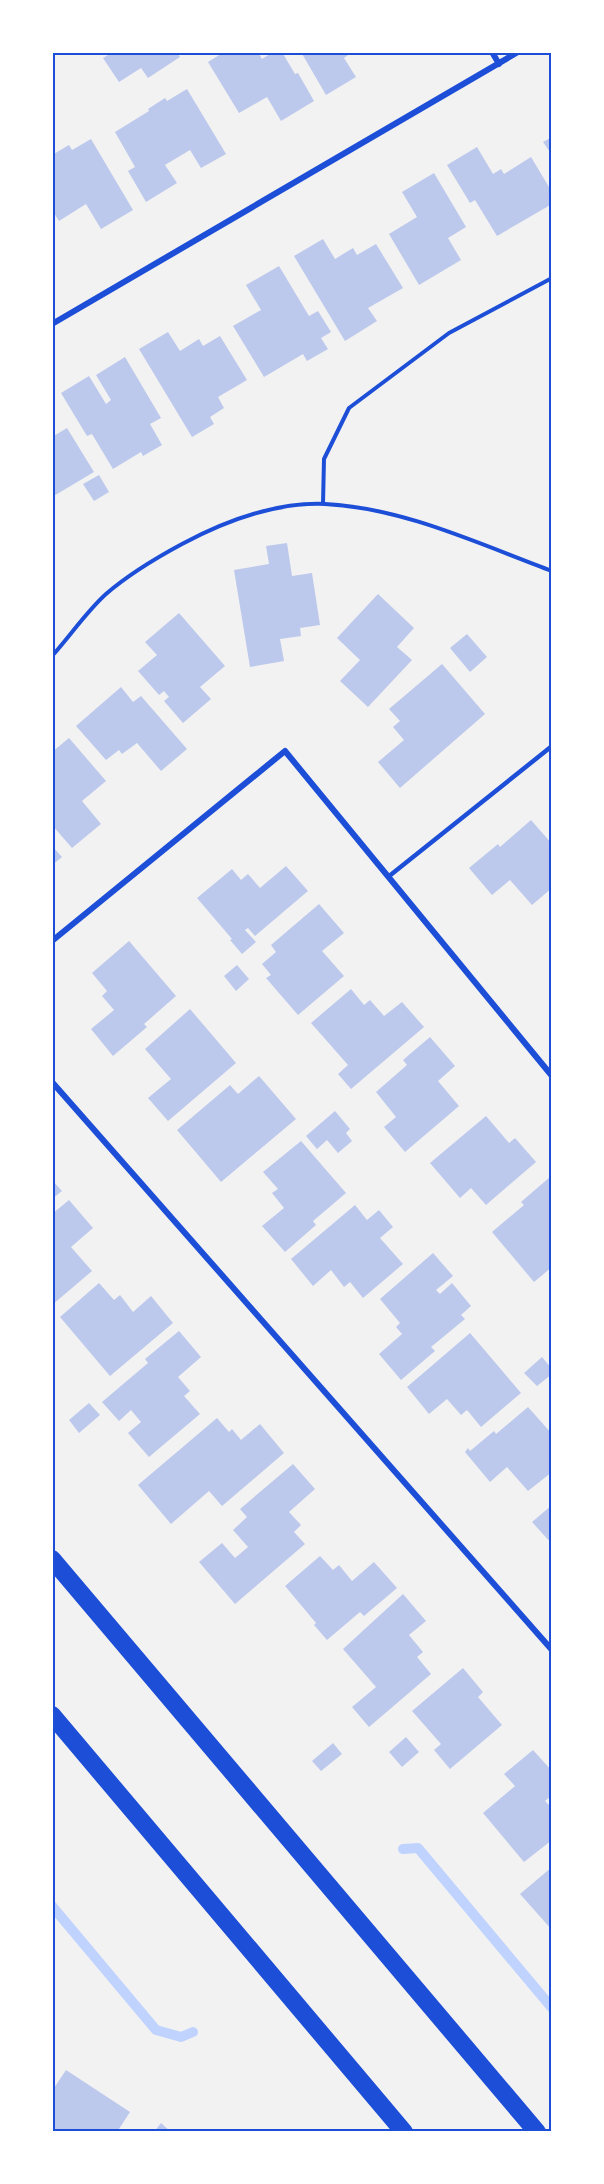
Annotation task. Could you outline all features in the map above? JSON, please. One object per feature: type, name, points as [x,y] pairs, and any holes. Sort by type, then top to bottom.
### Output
[{"type":"highway","points":[[52,1559],[537,2132]]},
{"type":"highway","points":[[52,1715],[405,2132]]},
{"type":"street","points":[[492,52],[499,64]]},
{"type":"street","points":[[52,324],[518,52]]},
{"type":"street","points":[[52,941],[285,751],[552,1076]]},
{"type":"street","points":[[52,1082],[552,1650]]},
{"type":"lane","points":[[388,877],[552,746]]},
{"type":"path","points":[[323,504],[324,459],[349,408],[449,333],[552,278]]},
{"type":"path","points":[[52,656],[105,595],[152,561],[207,531],[255,513],[323,504],[365,509],[418,522],[552,571]]},
{"type":"building","points":[[106,52],[177,52],[180,57],[148,78],[141,68],[119,82],[103,58],[108,55]]},
{"type":"building","points":[[224,52],[258,52],[262,59],[273,52],[282,52],[295,74],[298,73],[314,101],[281,121],[267,97],[239,113],[208,62]]},
{"type":"building","points":[[301,52],[352,52],[344,58],[356,77],[326,95]]},
{"type":"building","points":[[187,89],[226,154],[201,168],[190,150],[165,165],[177,183],[146,202],[128,171],[135,167],[115,132],[165,98],[167,101]]},
{"type":"building","points":[[552,137],[552,155],[543,142]]},
{"type":"building","points":[[91,139],[133,210],[101,229],[86,204],[59,221],[52,210],[52,155],[69,145],[72,150]]},
{"type":"building","points":[[477,147],[493,174],[501,169],[504,174],[531,157],[552,192],[552,204],[497,236],[475,200],[470,203],[447,165]]},
{"type":"building","points":[[434,173],[466,227],[448,238],[461,260],[419,285],[389,234],[417,217],[402,192]]},
{"type":"building","points":[[323,239],[335,259],[353,248],[357,255],[376,244],[403,288],[368,308],[377,321],[345,341],[294,256]]},
{"type":"building","points":[[279,266],[309,316],[318,311],[331,332],[321,338],[328,349],[307,361],[303,354],[264,377],[233,326],[261,310],[246,285]]},
{"type":"building","points":[[168,332],[180,351],[199,339],[203,346],[220,336],[247,380],[218,397],[224,408],[210,417],[214,424],[192,437],[139,349]]},
{"type":"building","points":[[125,357],[161,418],[150,424],[162,445],[143,456],[141,452],[113,469],[92,434],[87,436],[61,393],[89,376],[106,404],[111,400],[96,375]]},
{"type":"building","points":[[67,428],[94,472],[52,497],[52,437]]},
{"type":"building","points":[[99,475],[109,492],[94,501],[83,484]]},
{"type":"building","points":[[287,543],[292,576],[312,573],[320,625],[300,628],[301,636],[280,639],[284,661],[250,667],[234,570],[269,564],[266,546]]},
{"type":"building","points":[[378,594],[414,628],[397,647],[412,660],[368,707],[340,681],[360,660],[337,638]]},
{"type":"building","points":[[179,613],[225,666],[200,687],[211,699],[183,723],[164,701],[169,697],[164,691],[159,695],[138,671],[157,655],[145,642]]},
{"type":"building","points":[[467,634],[487,657],[470,672],[450,648]]},
{"type":"building","points":[[442,664],[485,714],[400,788],[378,762],[404,740],[393,727],[400,721],[389,709]]},
{"type":"building","points":[[121,687],[133,702],[141,696],[187,749],[161,771],[137,743],[122,754],[119,750],[106,760],[76,726]]},
{"type":"building","points":[[69,738],[106,781],[82,801],[101,824],[72,848],[52,825],[52,752]]},
{"type":"building","points":[[531,820],[552,844],[552,888],[532,905],[510,880],[492,895],[469,868],[498,844],[500,847]]},
{"type":"building","points":[[52,846],[62,857],[52,865]]},
{"type":"building","points":[[286,866],[308,891],[255,936],[248,928],[245,930],[256,942],[242,954],[197,898],[232,869],[241,880],[248,874],[260,888]]},
{"type":"building","points":[[319,904],[344,933],[322,951],[344,976],[298,1015],[266,978],[271,975],[262,964],[276,952],[271,945]]},
{"type":"building","points":[[129,941],[176,996],[144,1024],[147,1027],[113,1056],[91,1029],[114,1010],[102,996],[107,991],[92,973]]},
{"type":"building","points":[[237,965],[249,979],[236,991],[224,976]]},
{"type":"building","points":[[351,989],[364,1005],[370,1000],[384,1016],[402,1002],[424,1027],[351,1089],[338,1074],[348,1065],[311,1023]]},
{"type":"building","points":[[190,1009],[236,1063],[168,1121],[148,1098],[171,1079],[145,1049]]},
{"type":"building","points":[[430,1037],[455,1066],[438,1081],[459,1106],[405,1152],[384,1127],[396,1117],[376,1092],[407,1065],[403,1060]]},
{"type":"building","points":[[259,1076],[296,1119],[221,1182],[177,1130],[230,1085],[238,1094]]},
{"type":"building","points":[[335,1111],[350,1129],[346,1133],[352,1141],[338,1153],[327,1140],[317,1149],[306,1136]]},
{"type":"building","points":[[486,1116],[509,1143],[515,1138],[536,1162],[486,1205],[471,1188],[460,1198],[430,1163]]},
{"type":"building","points":[[301,1141],[346,1193],[313,1221],[316,1225],[285,1252],[262,1226],[284,1208],[272,1193],[278,1189],[263,1172]]},
{"type":"building","points":[[550,1177],[552,1267],[534,1282],[492,1232],[524,1205],[521,1202]]},
{"type":"building","points":[[52,1180],[62,1191],[52,1199]]},
{"type":"building","points":[[69,1200],[93,1228],[71,1247],[92,1271],[52,1305],[52,1214]]},
{"type":"building","points":[[355,1205],[367,1220],[379,1210],[393,1227],[380,1238],[403,1264],[363,1298],[350,1282],[344,1287],[331,1270],[313,1286],[291,1259]]},
{"type":"building","points":[[433,1253],[453,1276],[436,1290],[440,1294],[452,1283],[471,1306],[461,1315],[465,1319],[431,1347],[435,1351],[401,1380],[379,1354],[402,1334],[396,1327],[400,1323],[380,1299]]},
{"type":"building","points":[[99,1283],[114,1300],[120,1295],[133,1312],[151,1296],[173,1323],[110,1376],[60,1317]]},
{"type":"building","points":[[179,1331],[201,1357],[178,1377],[190,1391],[184,1396],[200,1414],[149,1457],[128,1433],[141,1422],[131,1410],[119,1421],[102,1402],[148,1363],[145,1359]]},
{"type":"building","points":[[470,1333],[521,1393],[481,1427],[467,1410],[461,1415],[447,1399],[429,1414],[407,1387]]},
{"type":"building","points":[[542,1357],[552,1369],[552,1374],[537,1386],[524,1373]]},
{"type":"building","points":[[89,1403],[100,1415],[79,1433],[69,1420]]},
{"type":"building","points":[[528,1407],[552,1434],[552,1472],[528,1491],[507,1467],[490,1482],[465,1452],[468,1448],[470,1451],[494,1431],[496,1434]]},
{"type":"building","points":[[217,1418],[229,1432],[232,1429],[241,1440],[260,1424],[284,1453],[222,1506],[209,1491],[171,1524],[138,1485]]},
{"type":"building","points":[[293,1464],[315,1489],[289,1512],[301,1525],[294,1532],[305,1544],[235,1604],[199,1562],[222,1543],[235,1558],[248,1547],[233,1530],[247,1517],[240,1509]]},
{"type":"building","points":[[552,1505],[552,1544],[532,1522]]},
{"type":"building","points":[[320,1556],[333,1570],[339,1565],[352,1581],[374,1562],[397,1588],[364,1616],[360,1612],[327,1640],[285,1586]]},
{"type":"building","points":[[403,1594],[426,1621],[409,1635],[423,1652],[417,1657],[431,1674],[369,1727],[352,1707],[376,1687],[343,1649]]},
{"type":"building","points":[[463,1668],[483,1692],[478,1697],[502,1725],[450,1769],[434,1750],[441,1744],[412,1711]]},
{"type":"building","points":[[406,1737],[419,1752],[402,1767],[389,1752]]},
{"type":"building","points":[[333,1743],[342,1754],[321,1771],[312,1761]]},
{"type":"building","points":[[533,1750],[552,1771],[552,1795],[545,1801],[552,1808],[552,1840],[524,1862],[483,1813],[515,1786],[504,1774]]},
{"type":"building","points":[[552,1867],[552,1930],[520,1894]]},
{"type":"building","points":[[66,2070],[130,2112],[117,2132],[52,2132],[52,2091]]},
{"type":"building","points":[[161,2123],[171,2132],[154,2132]]},
{"type":"waterway","points":[[403,1849],[418,1848],[552,2008]]},
{"type":"waterway","points":[[52,1906],[156,2030],[181,2037],[193,2032]]}]
